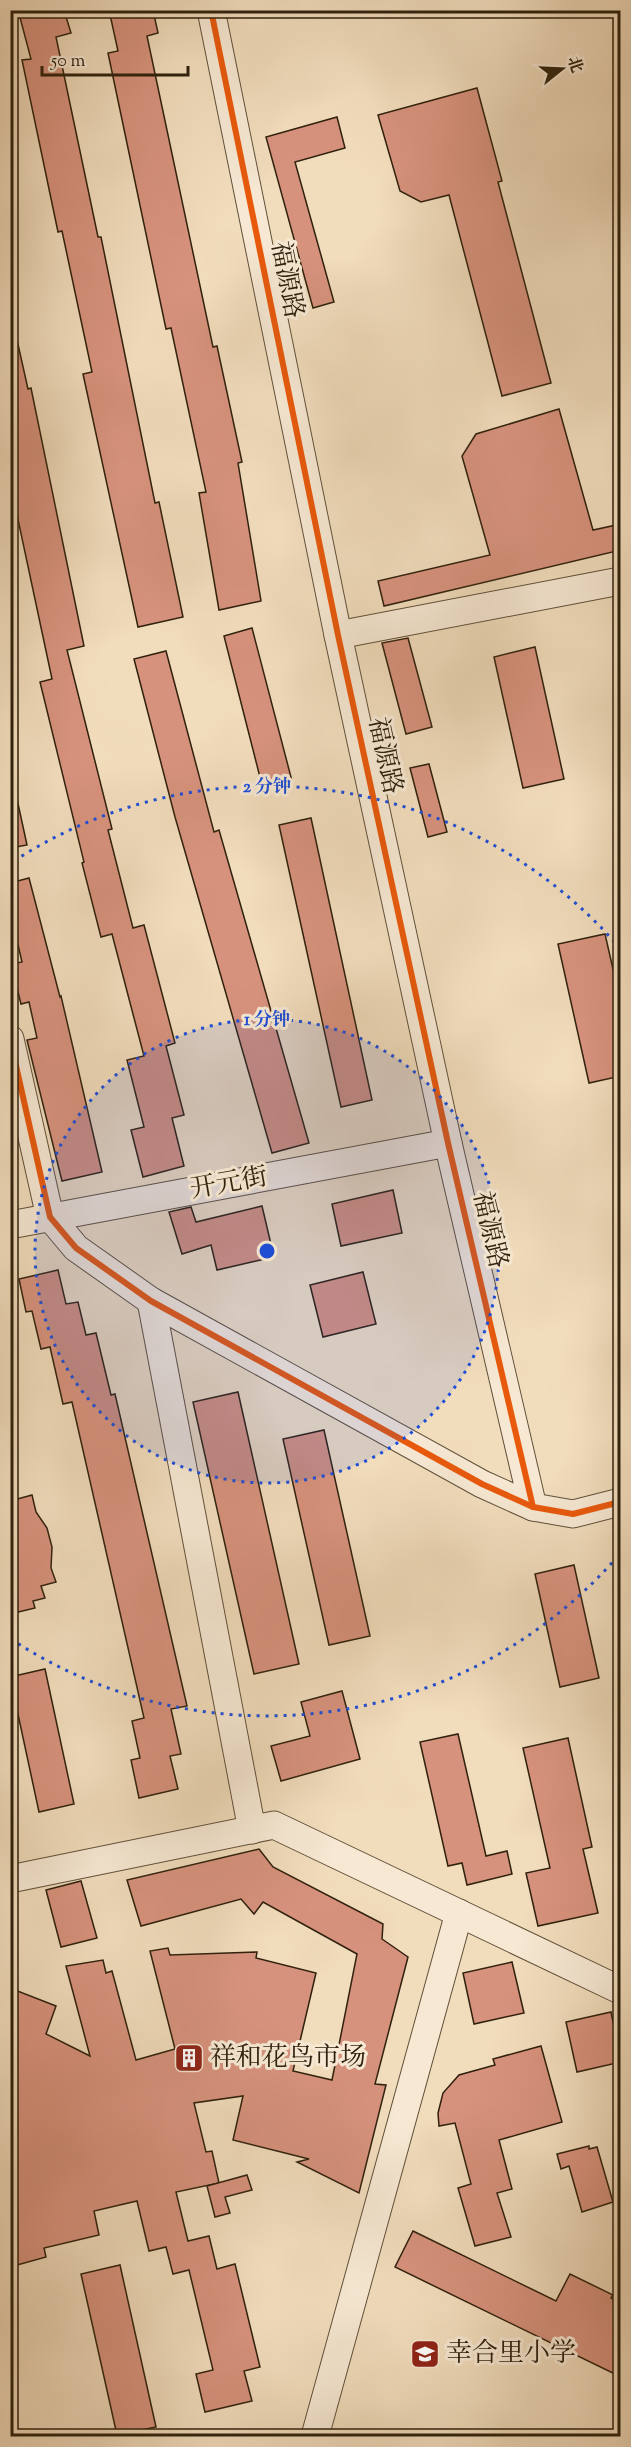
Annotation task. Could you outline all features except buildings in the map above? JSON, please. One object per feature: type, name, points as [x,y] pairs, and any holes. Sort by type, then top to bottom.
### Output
[{"type":"street","name":"福源路","points":[[212,10],[338,635],[448,1143],[533,1507]]},
{"type":"street","points":[[338,635],[621,581]]},
{"type":"street","points":[[10,1040],[50,1217],[76,1248],[151,1301],[482,1484],[533,1507],[573,1514],[621,1502]]},
{"type":"street","name":"开元街","points":[[10,1225],[448,1143]]},
{"type":"street","points":[[151,1301],[252,1830]]},
{"type":"street","points":[[10,1879],[274,1826],[621,1990]]},
{"type":"street","points":[[315,2436],[459,1913]]},
{"type":"cycle path","points":[[211,10],[338,635],[448,1143],[533,1507]]},
{"type":"cycle path","points":[[10,1039],[50,1217],[76,1248],[151,1301],[482,1484],[533,1507],[573,1514],[620,1502]]},
{"type":"place","name":"祥和花鸟市场","points":[[189,2058]]},
{"type":"place","name":"幸合里小学","points":[[425,2354]]}]
